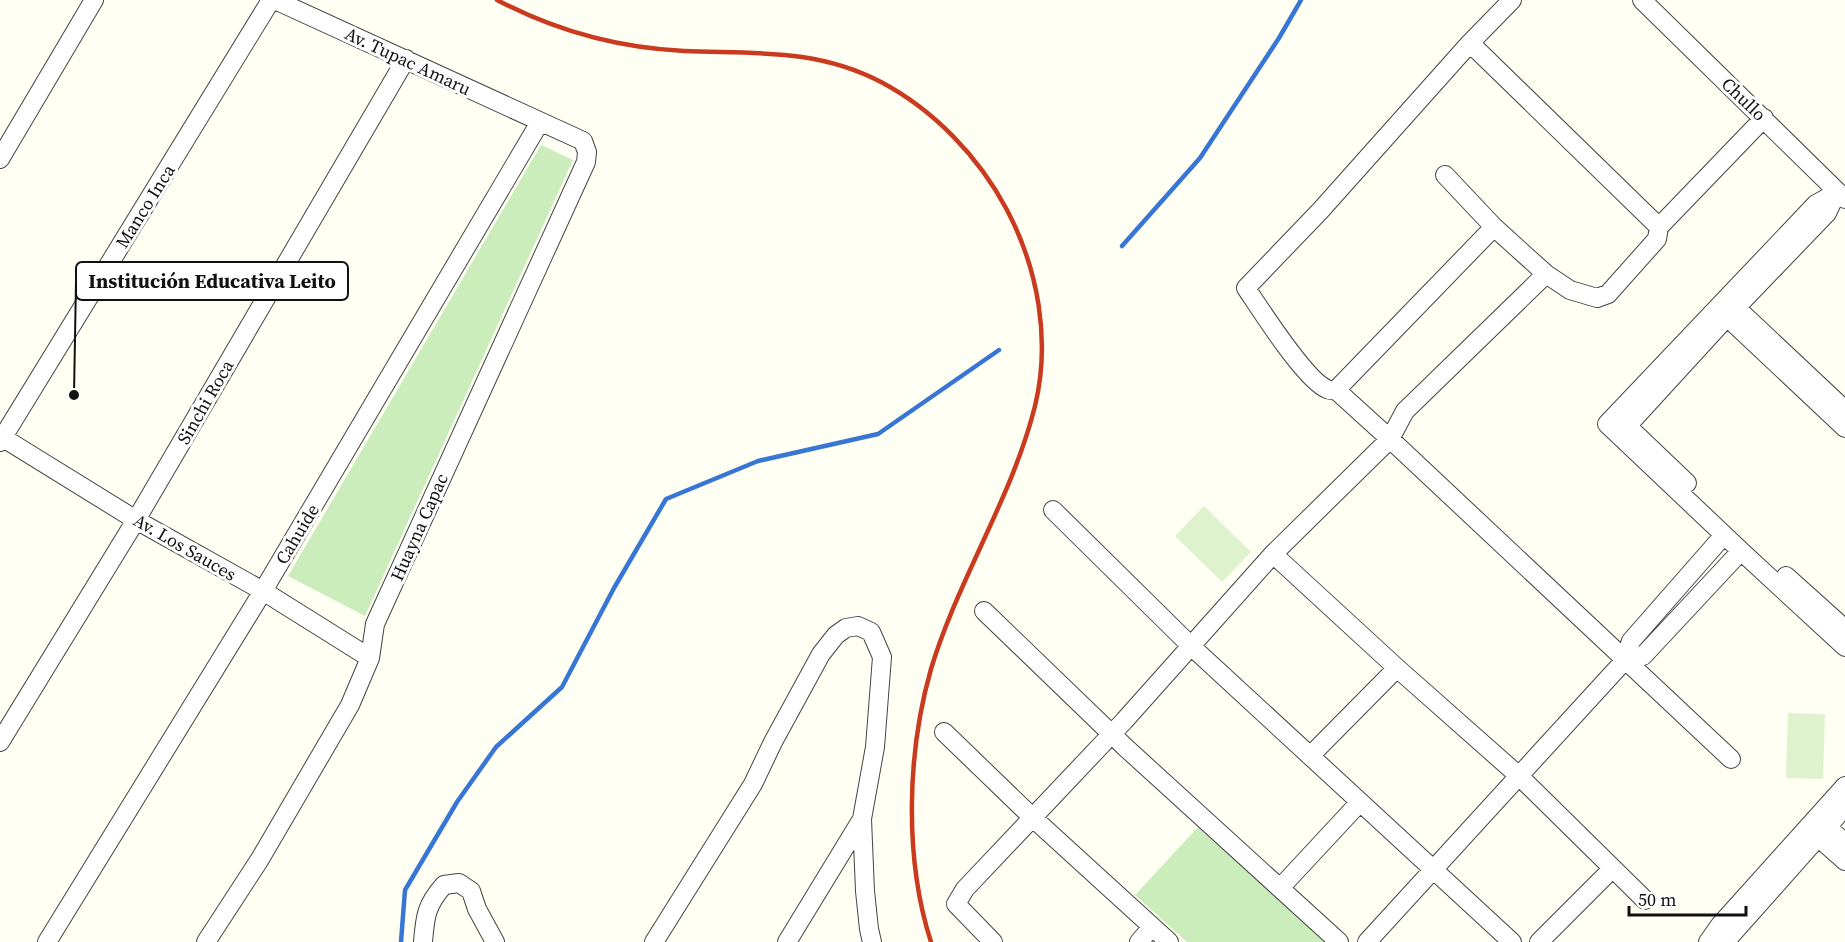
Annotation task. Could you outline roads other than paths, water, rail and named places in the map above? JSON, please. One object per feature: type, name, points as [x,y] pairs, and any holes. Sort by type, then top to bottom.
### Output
[{"type":"street","points":[[0,159],[94,0]]},
{"type":"street","name":"Av. Tupac Amaru","points":[[273,0],[540,122]]},
{"type":"street","name":"Manco Inca","points":[[1,438],[273,0]]},
{"type":"street","points":[[1512,0],[1470,43],[1320,211],[1246,288],[1291,353],[1316,382],[1328,390],[1336,390],[1390,439],[1731,759]]},
{"type":"street","name":"Chullo","points":[[1642,0],[1842,191]]},
{"type":"street","points":[[1470,43],[1659,227]]},
{"type":"street","name":"Sinchi Roca","points":[[0,742],[136,520],[406,59]]},
{"type":"street","points":[[1445,175],[1494,227],[1546,274],[1570,290],[1597,297],[1608,294],[1657,239],[1659,227],[1764,118]]},
{"type":"street","name":"Cahuide","points":[[47,942],[262,591],[540,122]]},
{"type":"street","name":"Huayna Capac","points":[[206,942],[260,859],[350,705],[370,658],[375,624],[586,162],[587,152],[583,141],[540,122]]},
{"type":"street","points":[[1621,425],[1730,308],[1827,213],[1842,191]]},
{"type":"street","points":[[1336,390],[1494,227]]},
{"type":"street","points":[[993,942],[956,904],[965,889],[1112,735],[1273,554],[1390,439],[1405,411],[1546,274]]},
{"type":"street","points":[[1730,308],[1845,410]]},
{"type":"street","points":[[1730,308],[1845,428]]},
{"type":"street","points":[[1621,425],[1724,535],[1845,647]]},
{"type":"street","points":[[1621,425],[1845,629]]},
{"type":"street","name":"Av. Los Sauces","points":[[1,438],[136,520],[262,591],[370,658]]},
{"type":"street","points":[[1053,510],[1192,647],[1512,942]]},
{"type":"street","points":[[1367,942],[1625,660],[1631,641],[1724,535]]},
{"type":"street","points":[[1625,660],[1643,656],[1741,551]]},
{"type":"street","points":[[1273,554],[1519,776],[1645,900]]},
{"type":"street","points":[[984,611],[1112,735],[1339,942]]},
{"type":"street","points":[[654,942],[753,784],[772,742],[821,654],[836,635],[846,628],[858,626],[871,632],[882,657],[875,747],[862,819],[867,910],[872,942]]},
{"type":"street","points":[[1310,756],[1397,668]]},
{"type":"street","points":[[944,732],[1032,817],[1169,942]]},
{"type":"street","points":[[1725,942],[1818,827],[1845,786]]},
{"type":"street","points":[[1280,888],[1360,802]]},
{"type":"street","points":[[1708,942],[1720,925],[1818,827],[1845,807]]},
{"type":"street","points":[[787,942],[862,819]]},
{"type":"street","points":[[1818,827],[1845,843]]},
{"type":"street","points":[[1818,827],[1845,861]]},
{"type":"street","points":[[1539,942],[1612,869]]},
{"type":"street","points":[[423,942],[426,913],[432,898],[444,885],[459,883],[471,891],[477,909],[495,942]]},
{"type":"street","points":[[1138,942],[1152,927]]},
{"type":"waterway","points":[[1122,246],[1200,158],[1279,38],[1301,0]]},
{"type":"waterway","points":[[401,942],[405,890],[457,802],[496,747],[562,687],[614,588],[666,499],[758,461],[878,434],[999,350]]},
{"type":"railway","points":[[497,0],[564,29],[635,46],[684,51],[784,55],[833,63],[857,71],[881,82],[919,106],[953,137],[996,190],[1018,233],[1027,256],[1039,305],[1042,356],[1040,381],[1035,406],[1013,473],[955,603],[931,669],[923,701],[913,770],[913,841],[922,910],[931,942]]},
{"type":"place","name":"Institución Educativa Leito","points":[[74,395]]}]
